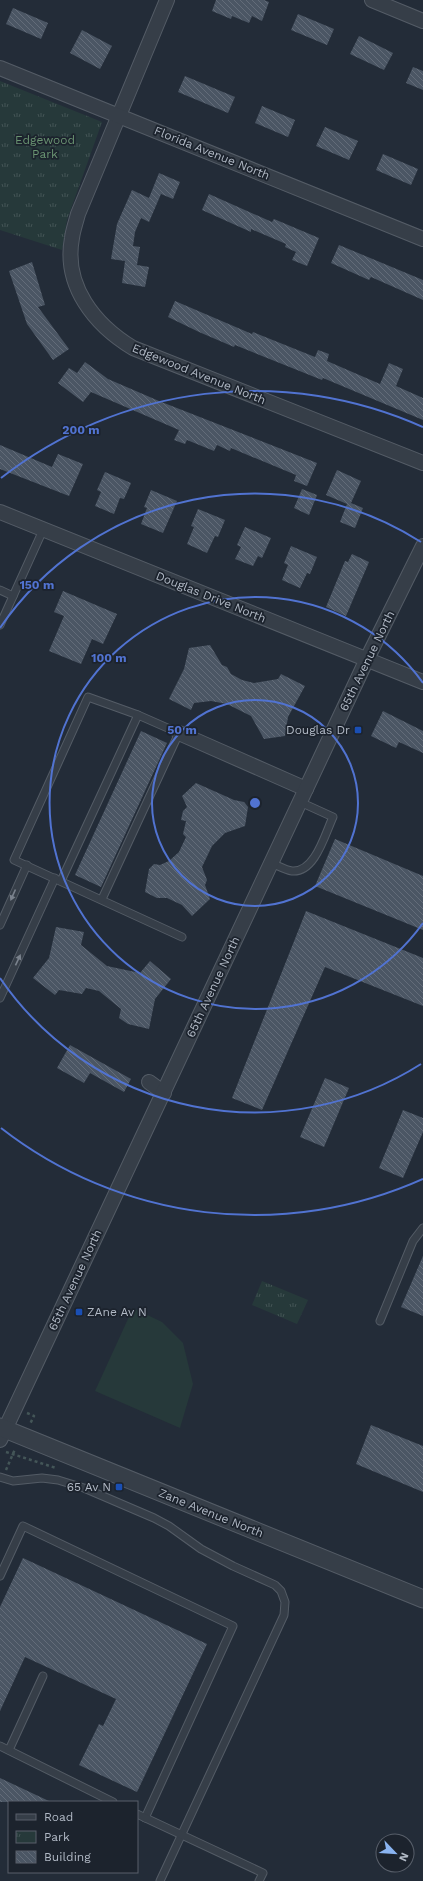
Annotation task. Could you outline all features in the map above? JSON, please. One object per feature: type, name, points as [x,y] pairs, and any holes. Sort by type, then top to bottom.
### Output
[{"type":"street","name":"Edgewood Avenue North","points":[[167,0],[78,214],[71,238],[71,259],[75,282],[84,302],[98,321],[115,337],[133,348],[423,463]]},
{"type":"street","points":[[372,0],[423,20]]},
{"type":"street","name":"Florida Avenue North","points":[[0,68],[423,239]]},
{"type":"street","name":"Douglas Drive North","points":[[0,512],[423,682]]},
{"type":"street","name":"65th Avenue North","points":[[2,1432],[164,1093],[367,659],[423,546]]},
{"type":"street","points":[[179,733],[306,789]]},
{"type":"street","points":[[149,1082],[164,1093]]},
{"type":"street","name":"Zane Avenue North","points":[[2,1432],[423,1599]]},
{"type":"lane","points":[[0,625],[43,530]]},
{"type":"lane","points":[[0,590],[13,596]]},
{"type":"lane","points":[[102,899],[179,733],[138,715],[88,697],[14,860],[102,899],[182,937]]},
{"type":"lane","points":[[0,996],[138,715]]},
{"type":"lane","points":[[271,862],[291,871],[307,866],[314,859],[333,817],[300,802]]},
{"type":"lane","points":[[0,925],[27,865]]},
{"type":"lane","points":[[380,1321],[413,1241],[423,1228]]},
{"type":"lane","points":[[0,1477],[13,1481],[42,1478],[58,1480],[84,1488],[169,1526],[201,1549],[233,1566],[275,1585],[281,1591],[285,1602],[284,1615],[160,1881]]},
{"type":"lane","points":[[0,1576],[23,1526],[232,1626],[145,1818]]},
{"type":"lane","points":[[9,1750],[43,1676]]},
{"type":"lane","points":[[0,1746],[111,1801]]},
{"type":"lane","points":[[138,1814],[181,1836],[263,1873],[259,1881]]},
{"type":"green space","name":"Edgewood Park","points":[[0,81],[102,122],[67,220],[62,250],[0,230]]},
{"type":"green space","points":[[262,1281],[308,1300],[297,1324],[252,1305]]},
{"type":"green space","points":[[133,1308],[162,1322],[183,1343],[193,1384],[180,1428],[95,1391]]},
{"type":"building","points":[[216,0],[264,0],[269,2],[262,21],[252,16],[249,23],[232,16],[231,19],[212,11]]},
{"type":"building","points":[[13,8],[48,23],[41,39],[6,24]]},
{"type":"building","points":[[298,14],[334,29],[327,45],[291,30]]},
{"type":"building","points":[[82,30],[112,46],[100,69],[70,53]]},
{"type":"building","points":[[359,36],[393,53],[384,70],[350,54]]},
{"type":"building","points":[[413,67],[423,71],[423,90],[406,83]]},
{"type":"building","points":[[185,76],[235,97],[228,113],[178,92]]},
{"type":"building","points":[[262,106],[295,120],[288,137],[255,123]]},
{"type":"building","points":[[325,127],[358,141],[349,160],[316,146]]},
{"type":"building","points":[[383,154],[418,169],[411,185],[376,170]]},
{"type":"building","points":[[159,173],[180,182],[173,199],[161,194],[149,222],[141,218],[135,232],[133,246],[140,247],[137,265],[149,267],[145,287],[122,283],[125,261],[111,259],[117,224],[132,190],[149,198]]},
{"type":"building","points":[[209,194],[272,222],[274,219],[319,238],[307,266],[292,260],[296,252],[285,247],[286,244],[251,229],[251,232],[202,210]]},
{"type":"building","points":[[339,245],[423,280],[423,300],[371,277],[369,280],[331,263]]},
{"type":"building","points":[[32,262],[45,305],[38,307],[69,349],[53,360],[27,324],[9,271]]},
{"type":"building","points":[[175,301],[252,334],[253,332],[315,357],[318,350],[329,354],[327,361],[380,384],[389,363],[403,369],[396,386],[423,398],[423,420],[323,378],[322,380],[235,345],[234,347],[199,332],[168,317]]},
{"type":"building","points":[[85,362],[108,379],[159,401],[317,463],[307,486],[294,481],[296,475],[231,448],[230,451],[217,445],[214,451],[187,440],[185,444],[174,440],[179,430],[91,392],[83,402],[58,383],[69,368],[77,373]]},
{"type":"building","points":[[0,445],[52,467],[58,454],[83,464],[69,496],[0,469]]},
{"type":"building","points":[[337,470],[361,481],[351,503],[363,508],[355,528],[340,522],[347,504],[326,495]]},
{"type":"building","points":[[105,472],[131,483],[124,499],[120,498],[114,514],[95,506],[101,492],[97,490]]},
{"type":"building","points":[[302,489],[317,495],[309,515],[294,508]]},
{"type":"building","points":[[151,490],[177,501],[163,533],[141,524],[147,508],[144,507]]},
{"type":"building","points":[[198,509],[225,520],[218,537],[215,536],[207,553],[187,544],[194,527],[191,526]]},
{"type":"building","points":[[245,527],[271,538],[262,558],[258,556],[253,566],[235,559],[241,547],[237,545]]},
{"type":"building","points":[[291,546],[317,557],[310,574],[307,573],[300,588],[282,580],[288,565],[284,563]]},
{"type":"building","points":[[352,554],[369,562],[346,616],[326,607],[345,561],[348,562]]},
{"type":"building","points":[[63,591],[117,614],[103,644],[92,639],[81,664],[49,651],[64,616],[54,612]]},
{"type":"building","points":[[210,645],[222,665],[227,667],[231,674],[242,680],[254,683],[278,679],[281,674],[305,686],[288,717],[285,736],[264,739],[251,716],[227,704],[211,701],[194,703],[191,710],[169,699],[184,669],[189,648]]},
{"type":"building","points":[[383,711],[423,731],[423,753],[399,742],[396,748],[371,736]]},
{"type":"building","points":[[141,731],[167,743],[101,887],[75,875]]},
{"type":"building","points":[[196,783],[234,800],[244,802],[248,807],[245,826],[225,833],[212,846],[202,867],[207,880],[205,885],[210,899],[192,916],[182,905],[167,898],[157,898],[145,892],[149,869],[154,864],[160,865],[169,861],[179,852],[186,837],[183,834],[186,821],[181,820],[183,811],[187,807],[182,796]]},
{"type":"building","points":[[335,839],[423,876],[423,930],[315,886]]},
{"type":"building","points":[[306,911],[423,958],[423,1006],[325,967],[262,1110],[232,1098]]},
{"type":"building","points":[[56,927],[84,932],[81,945],[107,966],[140,973],[150,961],[171,979],[155,999],[149,1029],[128,1024],[119,1018],[121,1009],[99,991],[86,988],[82,994],[59,990],[55,995],[33,978],[49,958]]},
{"type":"building","points":[[70,1045],[131,1079],[124,1092],[90,1073],[84,1083],[57,1068]]},
{"type":"building","points":[[325,1078],[349,1088],[324,1147],[300,1137]]},
{"type":"building","points":[[403,1110],[423,1118],[423,1132],[403,1178],[379,1168]]},
{"type":"building","points":[[423,1256],[423,1316],[401,1307]]},
{"type":"building","points":[[371,1425],[423,1446],[423,1492],[356,1464]]},
{"type":"building","points":[[23,1558],[207,1644],[137,1792],[79,1765],[99,1724],[103,1726],[116,1699],[25,1657],[0,1711],[0,1607]]},
{"type":"building","points":[[0,1778],[49,1801],[8,1801],[0,1802]]},
{"type":"place","name":"Douglas Dr","points":[[358,730]]},
{"type":"place","name":"ZAne Av N","points":[[79,1312]]},
{"type":"place","name":"65 Av N","points":[[119,1487]]}]
